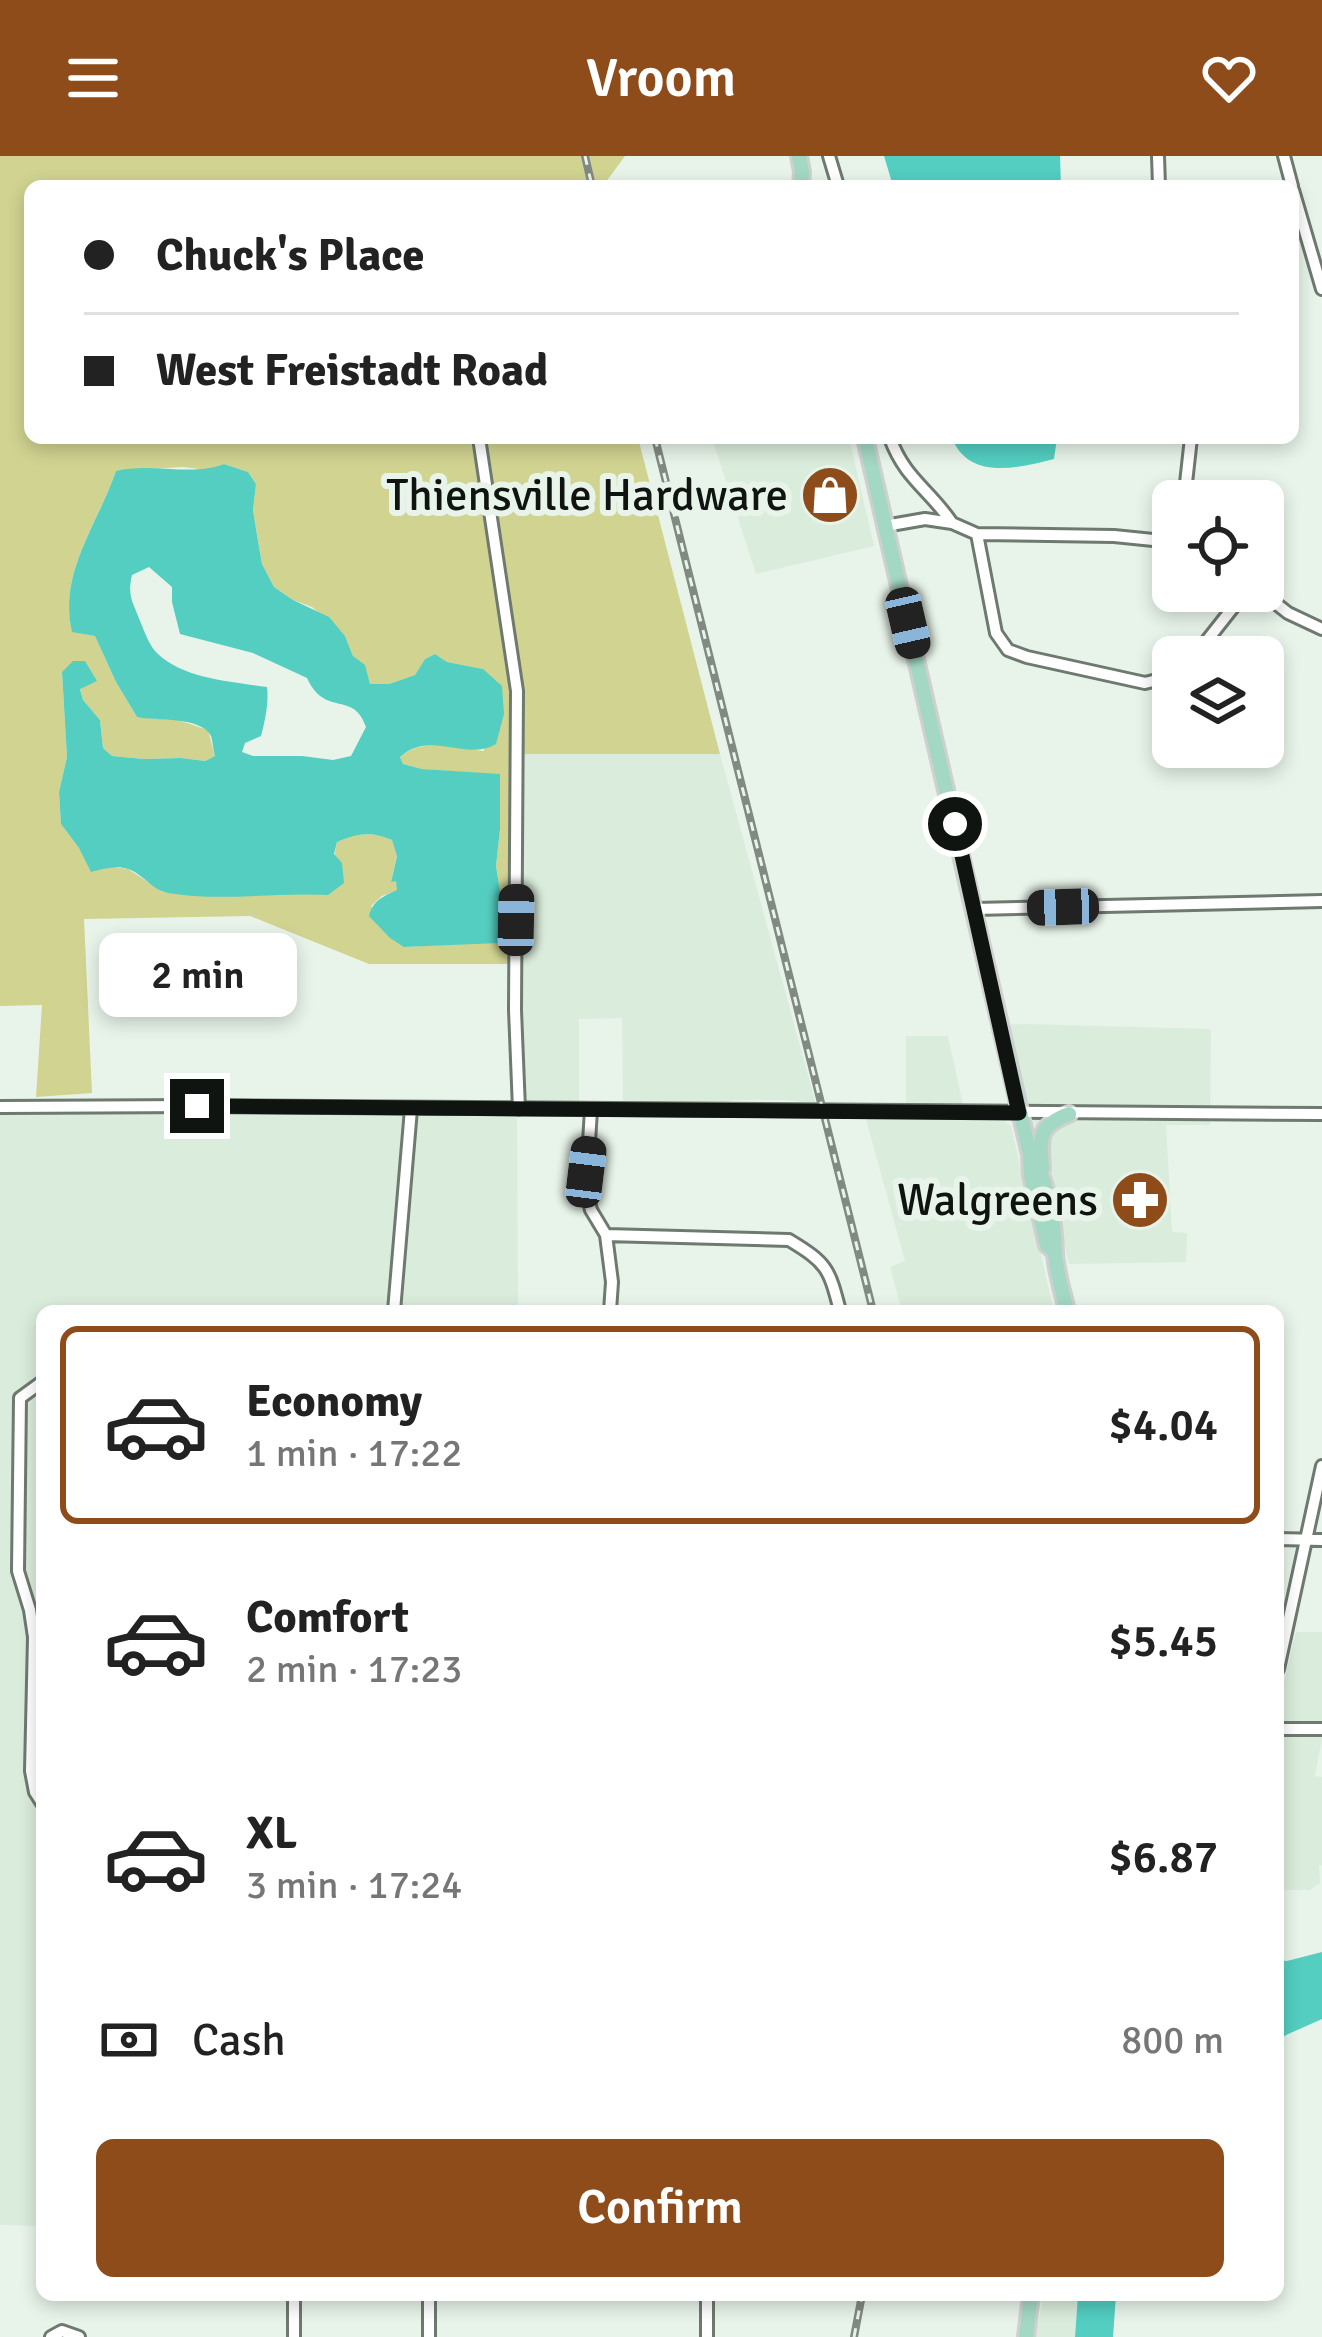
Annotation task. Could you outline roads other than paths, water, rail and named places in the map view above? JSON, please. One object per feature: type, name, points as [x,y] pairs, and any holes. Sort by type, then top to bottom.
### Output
[{"type":"main road","points":[[866,444],[975,909],[1047,1245],[1055,1252]]},
{"type":"main road","points":[[1066,1305],[1042,1174],[1042,1135],[1050,1123],[1069,1114]]},
{"type":"main road","points":[[1030,1155],[1042,1174]]},
{"type":"main road","points":[[1027,2337],[1030,2301]]},
{"type":"street","points":[[1299,212],[1322,289]]},
{"type":"street","points":[[480,444],[517,691],[519,1109]]},
{"type":"street","points":[[892,444],[899,463],[952,523]]},
{"type":"street","points":[[1186,480],[1190,444]]},
{"type":"street","points":[[885,526],[925,519],[952,523],[977,534],[1152,540]]},
{"type":"street","points":[[977,534],[996,633],[1008,650],[1152,681]]},
{"type":"street","points":[[1284,610],[1322,629]]},
{"type":"street","points":[[1211,636],[1229,612]]},
{"type":"street","points":[[975,909],[1322,901]]},
{"type":"street","points":[[0,1107],[1322,1114]]},
{"type":"street","points":[[395,1305],[411,1108]]},
{"type":"street","points":[[591,1110],[586,1190],[606,1235],[610,1305]]},
{"type":"street","points":[[606,1235],[789,1240],[828,1269],[838,1305]]},
{"type":"street","points":[[36,1386],[20,1398],[19,1571],[34,1637],[31,1772],[36,1794]]},
{"type":"street","points":[[1284,1641],[1322,1466]]},
{"type":"street","points":[[1284,1539],[1322,1540]]},
{"type":"street","points":[[1284,1729],[1322,1729]]},
{"type":"street","points":[[293,2337],[294,2301]]},
{"type":"street","points":[[429,2301],[429,2337]]},
{"type":"street","points":[[707,2301],[707,2337]]},
{"type":"street","points":[[51,2337],[62,2331],[79,2337]]},
{"type":"water","points":[[884,156],[1060,156],[1061,180],[891,180]]},
{"type":"water","points":[[955,444],[1056,444],[1054,459],[1026,466],[983,466]]},
{"type":"water","points":[[224,464],[248,472],[256,484],[253,510],[262,564],[274,587],[329,617],[345,636],[353,656],[365,665],[370,684],[389,684],[415,675],[425,659],[435,654],[447,662],[483,669],[502,686],[504,714],[496,744],[472,750],[424,746],[400,757],[403,764],[422,769],[500,774],[499,943],[404,947],[390,938],[369,916],[376,902],[397,890],[396,881],[391,882],[397,856],[392,840],[384,837],[364,834],[337,842],[334,854],[342,863],[344,883],[328,895],[207,897],[162,891],[124,868],[91,872],[61,824],[59,792],[67,757],[62,672],[73,661],[85,661],[97,681],[80,689],[100,720],[103,748],[112,756],[205,761],[215,756],[211,736],[198,725],[137,717],[95,636],[72,632],[69,610],[75,569],[116,471]],"holes":[[[149,567],[172,587],[180,634],[253,653],[307,678],[322,697],[354,709],[366,727],[351,756],[333,760],[242,752],[245,743],[261,736],[267,687],[195,674],[155,651],[132,599],[132,575]]]},
{"type":"water","points":[[1322,1952],[1322,2019],[1284,2037],[1284,1961]]},
{"type":"water","points":[[1078,2301],[1116,2301],[1113,2337],[1075,2337]]},
{"type":"railway","points":[[585,156],[591,180]]},
{"type":"railway","points":[[656,444],[872,1305]]},
{"type":"railway","points":[[854,2337],[861,2301]]},
{"type":"place","name":"Thiensville Hardware","points":[[830,495]]},
{"type":"place","name":"Walgreens","points":[[1140,1200]]}]
